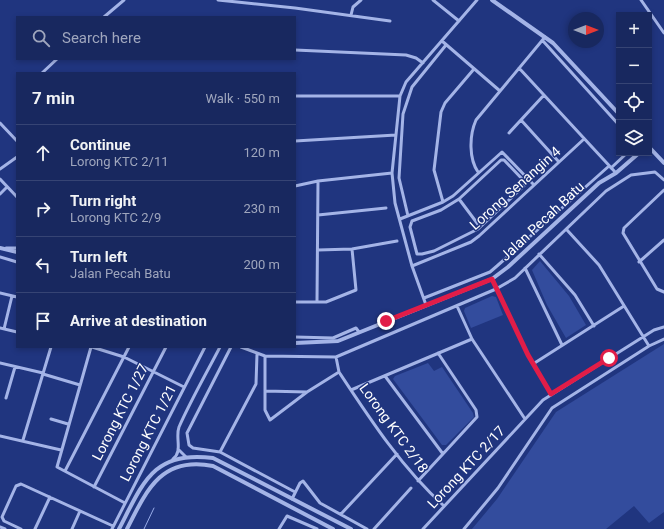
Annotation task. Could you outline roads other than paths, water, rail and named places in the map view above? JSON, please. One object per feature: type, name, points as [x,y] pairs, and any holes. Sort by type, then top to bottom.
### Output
[{"type":"street","points":[[105,16],[124,0]]},
{"type":"street","points":[[218,0],[351,15],[390,21]]},
{"type":"street","points":[[272,0],[272,6]]},
{"type":"street","points":[[351,15],[353,7],[361,0]]},
{"type":"street","points":[[433,0],[458,21]]},
{"type":"street","points":[[426,305],[412,266],[395,203],[392,173],[400,96],[406,82],[477,0]]},
{"type":"street","points":[[492,0],[553,43],[616,111]]},
{"type":"street","points":[[641,0],[664,33]]},
{"type":"street","points":[[478,172],[473,165],[471,152],[473,128],[476,120],[545,37]]},
{"type":"street","points":[[442,41],[500,91]]},
{"type":"street","points":[[542,42],[616,122]]},
{"type":"street","points":[[408,216],[399,178],[403,114],[412,87],[446,45]]},
{"type":"street","points":[[296,50],[406,55],[416,58],[424,63]]},
{"type":"street","points":[[43,72],[56,60]]},
{"type":"street","points":[[519,68],[616,173]]},
{"type":"street","points":[[443,202],[434,170],[440,112],[445,103],[474,69]]},
{"type":"street","points":[[509,133],[544,95]]},
{"type":"street","points":[[296,96],[400,96]]},
{"type":"street","points":[[521,120],[559,162]]},
{"type":"street","points":[[0,123],[16,140]]},
{"type":"street","points":[[296,141],[396,135]]},
{"type":"street","name":"Lorong Senangin 4","points":[[412,266],[479,236],[584,139]]},
{"type":"street","points":[[652,150],[664,163]]},
{"type":"street","points":[[400,220],[443,202],[453,196],[502,152],[534,185]]},
{"type":"street","points":[[424,298],[490,272],[623,156]]},
{"type":"street","name":"Jalan Pecah Batu","points":[[296,343],[331,342],[492,279],[508,267],[599,183],[616,173],[636,156]]},
{"type":"street","points":[[0,169],[16,158]]},
{"type":"street","points":[[503,159],[525,184],[480,227],[466,236],[434,251],[420,254],[416,252],[410,224],[441,210],[459,199],[490,170],[503,159]]},
{"type":"street","points":[[486,166],[490,170]]},
{"type":"street","points":[[243,348],[265,356],[336,357],[496,289],[515,278],[539,254],[567,230],[606,191],[626,177],[655,172],[664,180]]},
{"type":"street","points":[[296,186],[318,181],[392,173]]},
{"type":"street","points":[[0,178],[16,196]]},
{"type":"street","points":[[317,302],[318,181]]},
{"type":"street","points":[[0,194],[7,187]]},
{"type":"street","points":[[664,190],[624,228],[624,238],[657,289],[664,292]]},
{"type":"street","points":[[514,196],[518,200]]},
{"type":"street","points":[[459,199],[480,227]]},
{"type":"street","points":[[318,216],[386,208]]},
{"type":"street","points":[[421,211],[424,217]]},
{"type":"street","points":[[567,230],[599,265],[649,346]]},
{"type":"street","points":[[639,262],[664,240]]},
{"type":"street","points":[[318,250],[352,249],[397,241]]},
{"type":"street","points":[[0,248],[16,248]]},
{"type":"street","points":[[0,248],[16,252]]},
{"type":"street","points":[[296,302],[326,302],[356,290],[352,249]]},
{"type":"street","points":[[434,251],[436,256]]},
{"type":"street","points":[[539,254],[575,295],[594,326]]},
{"type":"street","points":[[0,257],[16,262]]},
{"type":"street","points":[[525,268],[562,345]]},
{"type":"street","points":[[492,279],[533,364],[551,394]]},
{"type":"street","points":[[0,293],[16,297]]},
{"type":"street","points":[[12,296],[2,329],[16,332]]},
{"type":"street","points":[[457,306],[472,339],[525,419]]},
{"type":"street","points":[[533,364],[624,306]]},
{"type":"street","name":"Lorong KTC 2/17","points":[[423,529],[525,419],[551,394],[654,330],[664,327]]},
{"type":"street","points":[[296,337],[333,338],[356,328],[359,332]]},
{"type":"street","points":[[351,390],[472,339]]},
{"type":"street","points":[[464,529],[498,488],[552,408],[649,346],[664,339]]},
{"type":"street","points":[[23,440],[51,348]]},
{"type":"street","points":[[92,348],[68,424],[57,467],[125,503]]},
{"type":"street","points":[[95,348],[124,357],[184,387]]},
{"type":"street","points":[[65,471],[128,348]]},
{"type":"street","name":"Lorong KTC 1/27","points":[[94,487],[166,348]]},
{"type":"street","name":"Lorong KTC 1/21","points":[[112,527],[204,348]]},
{"type":"street","points":[[120,529],[148,478],[160,467],[176,457],[178,450],[178,429],[219,348]]},
{"type":"street","points":[[230,348],[187,433],[189,445],[193,448],[220,452],[295,492]]},
{"type":"street","points":[[418,481],[475,421],[477,414],[438,353]]},
{"type":"street","points":[[220,452],[256,384],[257,354]]},
{"type":"street","points":[[265,356],[264,410],[270,420],[307,392],[339,372]]},
{"type":"street","name":"Lorong KTC 2/18","points":[[336,357],[339,372],[397,454],[418,481],[444,506]]},
{"type":"street","points":[[0,363],[80,385]]},
{"type":"street","points":[[6,398],[15,366]]},
{"type":"street","points":[[385,376],[443,454]]},
{"type":"street","points":[[264,391],[307,392]]},
{"type":"street","points":[[51,419],[68,424]]},
{"type":"street","points":[[0,436],[23,440],[61,450]]},
{"type":"street","points":[[178,450],[186,456]]},
{"type":"street","points":[[341,514],[397,454]]},
{"type":"street","points":[[172,460],[186,456],[213,458],[351,529]]},
{"type":"street","points":[[127,529],[144,496],[160,476],[176,467],[193,464],[214,466],[333,529]]},
{"type":"street","points":[[292,499],[300,483],[303,481],[320,503],[367,529]]},
{"type":"street","points":[[21,529],[4,521],[2,517],[16,486],[21,484],[112,527]]},
{"type":"street","points":[[374,529],[411,488]]},
{"type":"street","points":[[35,529],[50,497]]},
{"type":"street","points":[[72,529],[80,511]]},
{"type":"street","points":[[279,529],[285,518],[290,516],[315,529]]},
{"type":"street","points":[[0,527],[5,529]]},
{"type":"waterway","points":[[144,529],[154,508]]}]
